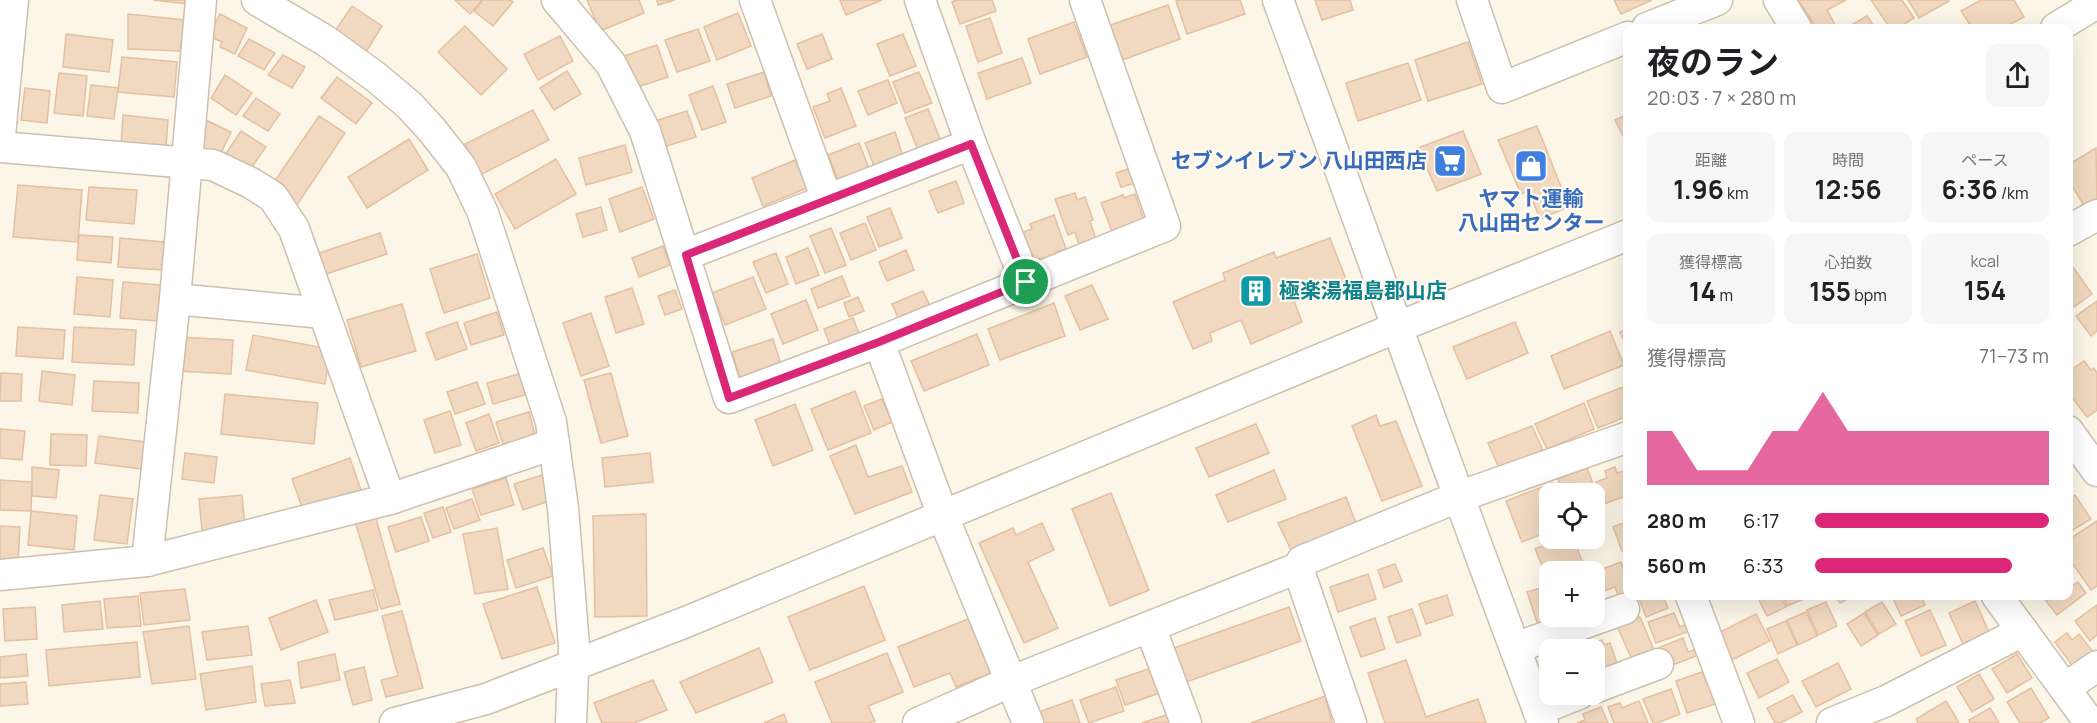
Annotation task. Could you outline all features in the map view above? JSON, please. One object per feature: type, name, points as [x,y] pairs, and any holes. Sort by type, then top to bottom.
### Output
[{"type":"street","points":[[0,135],[13,0]]},
{"type":"street","points":[[147,561],[175,299],[201,0]]},
{"type":"street","points":[[256,0],[326,41],[377,78],[416,113],[461,167],[483,213],[551,422],[563,508],[574,664],[571,723]]},
{"type":"street","points":[[557,0],[611,64],[645,131],[686,255],[729,398],[879,342],[1165,226],[1085,0]]},
{"type":"street","points":[[755,0],[827,200]]},
{"type":"street","points":[[920,0],[971,144],[1026,282]]},
{"type":"street","points":[[1278,0],[1458,497],[1541,717],[1561,705]]},
{"type":"street","points":[[1472,0],[1502,88],[1623,39]]},
{"type":"street","points":[[1657,24],[1717,0]]},
{"type":"street","points":[[1779,0],[1794,24]]},
{"type":"street","points":[[2063,24],[2097,3]]},
{"type":"street","points":[[686,255],[971,144]]},
{"type":"street","points":[[0,147],[213,165],[273,197],[294,229],[390,499]]},
{"type":"street","points":[[2073,228],[2097,215]]},
{"type":"street","points":[[395,723],[486,699],[686,621],[1398,327],[1623,237]]},
{"type":"street","points":[[175,299],[323,314]]},
{"type":"street","points":[[879,342],[943,516],[1028,723]]},
{"type":"street","points":[[2073,438],[2097,471]]},
{"type":"street","points":[[918,723],[1012,681],[1298,568],[1302,561],[1458,497],[1623,439]]},
{"type":"street","points":[[0,575],[147,561],[390,499],[554,444]]},
{"type":"street","points":[[1298,568],[1351,723]]},
{"type":"street","points":[[1692,600],[1738,723]]},
{"type":"street","points":[[2000,600],[2090,723]]},
{"type":"street","points":[[1515,648],[1624,609]]},
{"type":"street","points":[[1150,627],[1186,723]]},
{"type":"street","points":[[1832,723],[1893,712],[2023,631]]},
{"type":"street","points":[[1605,684],[1658,664]]},
{"type":"street","points":[[2065,688],[2097,666]]},
{"type":"building","points":[[153,0],[189,0],[188,4]]},
{"type":"building","points":[[455,0],[482,0],[470,14]]},
{"type":"building","points":[[483,0],[513,2],[493,26],[474,11]]},
{"type":"building","points":[[587,0],[639,0],[644,13],[600,31]]},
{"type":"building","points":[[657,0],[675,0],[658,5]]},
{"type":"building","points":[[840,0],[882,0],[846,15]]},
{"type":"building","points":[[992,0],[996,11],[960,24],[952,2]]},
{"type":"building","points":[[1240,0],[1245,14],[1187,34],[1176,1]]},
{"type":"building","points":[[1315,0],[1350,0],[1353,10],[1322,20]]},
{"type":"building","points":[[1614,0],[1652,0],[1621,14]]},
{"type":"building","points":[[1799,0],[1846,0],[1827,10],[1834,24],[1814,24]]},
{"type":"building","points":[[1871,0],[1902,0],[1914,18],[1904,24],[1887,24]]},
{"type":"building","points":[[1908,0],[1948,0],[1949,1],[1919,18]]},
{"type":"building","points":[[1981,0],[2014,0],[2024,17],[2011,24],[1969,24],[1961,11]]},
{"type":"building","points":[[1168,5],[1180,39],[1117,62],[1105,27]]},
{"type":"building","points":[[352,6],[382,26],[366,52],[335,31]]},
{"type":"building","points":[[738,13],[751,46],[717,60],[704,27]]},
{"type":"building","points":[[128,14],[185,20],[180,51],[128,49]]},
{"type":"building","points":[[220,14],[247,28],[235,54],[220,47],[222,42],[209,36]]},
{"type":"building","points":[[1867,16],[1872,24],[1853,24]]},
{"type":"building","points":[[990,18],[1002,53],[978,62],[966,26]]},
{"type":"building","points":[[1074,22],[1087,57],[1040,74],[1028,39]]},
{"type":"building","points":[[465,26],[507,69],[481,95],[438,52]]},
{"type":"building","points":[[698,29],[710,61],[677,72],[665,40]]},
{"type":"building","points":[[66,34],[113,40],[109,72],[63,67]]},
{"type":"building","points":[[822,34],[832,59],[807,69],[797,44]]},
{"type":"building","points":[[903,34],[916,66],[890,76],[877,44]]},
{"type":"building","points":[[560,36],[573,61],[538,80],[524,54]]},
{"type":"building","points":[[249,39],[275,53],[264,70],[238,56]]},
{"type":"building","points":[[1468,42],[1482,84],[1428,101],[1415,60]]},
{"type":"building","points":[[657,45],[668,77],[635,88],[624,56]]},
{"type":"building","points":[[283,55],[305,67],[292,88],[268,75]]},
{"type":"building","points":[[122,57],[177,62],[174,97],[118,92]]},
{"type":"building","points":[[1022,58],[1031,83],[987,99],[978,73]]},
{"type":"building","points":[[1408,63],[1421,100],[1358,121],[1346,83]]},
{"type":"building","points":[[567,71],[581,94],[554,110],[540,88]]},
{"type":"building","points":[[764,72],[771,96],[735,108],[727,84]]},
{"type":"building","points":[[919,72],[932,103],[905,113],[893,82]]},
{"type":"building","points":[[59,73],[87,76],[83,116],[54,113]]},
{"type":"building","points":[[225,75],[252,93],[236,115],[211,98]]},
{"type":"building","points":[[337,77],[372,103],[356,124],[321,98]]},
{"type":"building","points":[[888,80],[897,103],[868,115],[858,91]]},
{"type":"building","points":[[91,85],[118,88],[114,119],[87,116]]},
{"type":"building","points":[[713,86],[726,122],[702,130],[689,95]]},
{"type":"building","points":[[25,88],[50,91],[47,123],[21,120]]},
{"type":"building","points":[[841,88],[856,126],[825,138],[813,107],[830,101],[827,94]]},
{"type":"building","points":[[256,98],[280,114],[268,131],[243,116]]},
{"type":"building","points":[[928,109],[941,141],[918,150],[905,118]]},
{"type":"building","points":[[533,110],[549,140],[480,175],[465,144]]},
{"type":"building","points":[[687,111],[696,137],[663,147],[655,121]]},
{"type":"building","points":[[123,115],[168,120],[166,148],[121,144]]},
{"type":"building","points":[[319,116],[345,133],[297,205],[270,188]]},
{"type":"building","points":[[1623,116],[1623,135],[1615,120]]},
{"type":"building","points":[[206,120],[231,132],[219,157],[194,145]]},
{"type":"building","name":"ヤマト運輸 八山田センター","points":[[1537,126],[1569,207],[1540,219],[1529,191],[1521,194],[1498,140]]},
{"type":"building","points":[[241,131],[266,147],[249,171],[225,155]]},
{"type":"building","name":"セブンイレブン 八山田西店","points":[[1463,131],[1481,174],[1437,191],[1418,148]]},
{"type":"building","points":[[895,132],[903,156],[874,166],[865,143]]},
{"type":"building","points":[[409,139],[428,170],[367,208],[348,177]]},
{"type":"building","points":[[859,143],[869,168],[838,180],[828,155]]},
{"type":"building","points":[[625,145],[632,172],[586,185],[579,158]]},
{"type":"building","points":[[2096,148],[2097,205],[2087,211],[2073,187],[2073,162]]},
{"type":"building","points":[[556,159],[576,194],[515,229],[495,194]]},
{"type":"building","points":[[795,160],[807,188],[763,206],[752,178]]},
{"type":"building","points":[[1131,168],[1136,183],[1121,187],[1116,173]]},
{"type":"building","points":[[956,181],[964,203],[938,213],[929,191]]},
{"type":"building","points":[[18,185],[82,190],[78,242],[13,237]]},
{"type":"building","points":[[89,187],[137,190],[134,224],[86,220]]},
{"type":"building","points":[[642,187],[654,219],[620,232],[609,199]]},
{"type":"building","points":[[1075,193],[1077,200],[1085,197],[1093,220],[1090,221],[1097,242],[1080,247],[1075,232],[1068,235],[1055,199]]},
{"type":"building","points":[[1135,194],[1144,220],[1112,231],[1101,203],[1123,195],[1124,198]]},
{"type":"building","points":[[601,207],[607,230],[583,237],[576,214]]},
{"type":"building","points":[[890,208],[902,238],[879,247],[867,217]]},
{"type":"building","points":[[1054,215],[1066,249],[1032,263],[1021,233],[1032,229],[1030,224]]},
{"type":"building","points":[[865,223],[876,250],[851,260],[840,233]]},
{"type":"building","points":[[831,228],[846,265],[825,273],[810,236]]},
{"type":"building","points":[[380,233],[387,254],[326,274],[319,253]]},
{"type":"building","points":[[79,235],[113,237],[111,263],[77,260]]},
{"type":"building","points":[[120,238],[164,242],[162,270],[118,267]]},
{"type":"building","name":"極楽湯福島郡山店","points":[[1330,238],[1349,287],[1330,294],[1326,285],[1293,298],[1302,322],[1251,344],[1241,320],[1210,333],[1212,341],[1193,349],[1173,302],[1225,280],[1223,273],[1274,252],[1276,258]]},
{"type":"building","points":[[663,246],[670,265],[639,277],[632,258]]},
{"type":"building","points":[[808,248],[819,275],[796,284],[786,257]]},
{"type":"building","points":[[906,250],[914,270],[887,281],[879,262]]},
{"type":"building","points":[[776,253],[788,284],[766,293],[753,262]]},
{"type":"building","points":[[477,254],[490,298],[444,313],[430,269]]},
{"type":"building","points":[[2073,267],[2092,294],[2073,307]]},
{"type":"building","points":[[842,276],[850,296],[818,308],[811,289]]},
{"type":"building","points":[[77,277],[113,280],[110,317],[74,314]]},
{"type":"building","points":[[753,277],[766,309],[725,325],[712,293]]},
{"type":"building","points":[[123,282],[161,285],[158,321],[120,318]]},
{"type":"building","points":[[1092,285],[1108,319],[1080,330],[1065,296]]},
{"type":"building","points":[[632,288],[644,324],[616,333],[605,297]]},
{"type":"building","points":[[675,290],[682,309],[665,315],[658,296]]},
{"type":"building","points":[[923,291],[931,308],[900,322],[892,304]]},
{"type":"building","points":[[858,297],[864,311],[849,317],[844,303]]},
{"type":"building","points":[[806,300],[818,330],[783,344],[771,314]]},
{"type":"building","points":[[2097,301],[2097,331],[2091,336],[2076,316]]},
{"type":"building","points":[[1054,303],[1065,336],[1000,360],[988,329]]},
{"type":"building","points":[[402,304],[416,351],[361,367],[347,320]]},
{"type":"building","points":[[497,312],[504,335],[471,345],[464,323]]},
{"type":"building","points":[[591,313],[609,366],[581,376],[563,323]]},
{"type":"building","points":[[853,318],[861,338],[832,350],[824,329]]},
{"type":"building","points":[[457,322],[467,349],[436,360],[426,333]]},
{"type":"building","points":[[1515,322],[1528,353],[1467,379],[1453,347]]},
{"type":"building","points":[[18,327],[65,330],[63,359],[16,356]]},
{"type":"building","points":[[74,327],[136,330],[134,365],[72,362]]},
{"type":"building","points":[[1610,331],[1623,365],[1564,389],[1551,356]]},
{"type":"building","points":[[977,334],[989,365],[924,391],[911,361]]},
{"type":"building","points":[[253,335],[331,349],[325,384],[246,370]]},
{"type":"building","points":[[179,337],[233,340],[231,374],[177,371]]},
{"type":"building","points":[[773,339],[782,368],[741,381],[732,352]]},
{"type":"building","points":[[2084,361],[2091,370],[2094,368],[2097,373],[2097,410],[2087,417],[2073,399],[2073,369]]},
{"type":"building","points":[[42,371],[75,375],[72,405],[39,401]]},
{"type":"building","points":[[1,373],[22,374],[21,401],[0,401]]},
{"type":"building","points":[[522,373],[528,394],[493,404],[487,383]]},
{"type":"building","points":[[611,373],[628,436],[601,443],[584,380]]},
{"type":"building","points":[[94,381],[139,383],[138,413],[92,411]]},
{"type":"building","points":[[477,382],[485,404],[455,414],[447,392]]},
{"type":"building","points":[[1623,387],[1623,418],[1598,428],[1587,401]]},
{"type":"building","points":[[855,391],[871,433],[828,450],[811,409]]},
{"type":"building","points":[[225,394],[318,403],[314,444],[221,434]]},
{"type":"building","points":[[882,399],[892,422],[874,430],[864,406]]},
{"type":"building","points":[[1584,403],[1594,429],[1547,449],[1535,424]]},
{"type":"building","points":[[795,404],[813,450],[773,466],[755,420]]},
{"type":"building","points":[[450,411],[461,445],[435,453],[424,420]]},
{"type":"building","points":[[529,412],[536,439],[504,448],[496,422]]},
{"type":"building","points":[[489,414],[499,443],[476,451],[466,423]]},
{"type":"building","points":[[1376,415],[1380,426],[1396,421],[1422,486],[1382,501],[1352,426]]},
{"type":"building","points":[[1256,424],[1269,453],[1209,477],[1196,448]]},
{"type":"building","points":[[1532,426],[1543,450],[1499,468],[1488,443]]},
{"type":"building","points":[[0,429],[25,431],[22,460],[0,458]]},
{"type":"building","points":[[51,434],[87,435],[86,466],[50,465]]},
{"type":"building","points":[[99,436],[145,442],[141,469],[95,463]]},
{"type":"building","points":[[856,445],[868,477],[902,466],[912,492],[855,514],[830,456]]},
{"type":"building","points":[[185,453],[217,457],[214,483],[182,479]]},
{"type":"building","points":[[650,453],[653,482],[605,487],[602,458]]},
{"type":"building","points":[[350,458],[363,496],[305,516],[292,479]]},
{"type":"building","points":[[32,467],[59,470],[56,498],[32,496]]},
{"type":"building","points":[[1615,467],[1617,473],[1623,471],[1623,497],[1605,504],[1605,483],[1596,482],[1607,478],[1605,471]]},
{"type":"building","points":[[1587,468],[1593,483],[1560,483],[1558,479]]},
{"type":"building","points":[[1274,470],[1286,499],[1228,522],[1216,495]]},
{"type":"building","points":[[542,475],[552,500],[523,510],[514,484]]},
{"type":"building","points":[[506,478],[514,505],[481,515],[472,489]]},
{"type":"building","points":[[0,480],[32,482],[31,511],[0,510]]},
{"type":"building","points":[[1539,488],[1539,535],[1522,542],[1506,501]]},
{"type":"building","points":[[1111,493],[1149,590],[1110,606],[1072,509]]},
{"type":"building","points":[[100,495],[133,499],[127,544],[94,540]]},
{"type":"building","points":[[242,495],[245,527],[202,531],[199,499]]},
{"type":"building","points":[[2075,495],[2091,519],[2073,530],[2073,496]]},
{"type":"building","points":[[1346,497],[1358,528],[1293,554],[1278,523]]},
{"type":"building","points":[[472,499],[480,520],[454,529],[446,508]]},
{"type":"building","points":[[443,507],[451,532],[433,538],[424,513]]},
{"type":"building","points":[[31,511],[77,516],[74,550],[28,545]]},
{"type":"building","points":[[646,514],[647,616],[595,617],[593,516]]},
{"type":"building","points":[[375,515],[400,604],[381,609],[355,521]]},
{"type":"building","points":[[421,517],[429,541],[396,552],[388,527]]},
{"type":"building","points":[[2097,521],[2097,586],[2091,590],[2073,564],[2073,537]]},
{"type":"building","points":[[1042,523],[1054,550],[1028,562],[1058,628],[1024,643],[979,543],[1013,528],[1016,535]]},
{"type":"building","points":[[1623,523],[1623,551],[1622,551],[1613,527]]},
{"type":"building","points":[[0,526],[20,527],[18,563],[0,562]]},
{"type":"building","points":[[497,528],[508,589],[475,594],[463,534]]},
{"type":"building","points":[[543,548],[553,576],[516,588],[507,560]]},
{"type":"building","points":[[1535,549],[1577,549],[1582,561],[1540,561]]},
{"type":"building","points":[[1621,562],[1623,599],[1620,600],[1615,587],[1605,591],[1605,568]]},
{"type":"building","points":[[1395,564],[1402,581],[1384,588],[1378,570]]},
{"type":"building","points":[[1368,574],[1376,599],[1338,612],[1330,587]]},
{"type":"building","points":[[2078,582],[2086,593],[2057,615],[2046,601],[2073,600],[2073,586]]},
{"type":"building","points":[[864,586],[885,640],[810,670],[788,617]]},
{"type":"building","points":[[537,587],[555,643],[502,659],[483,604]]},
{"type":"building","points":[[1539,588],[1538,625],[1527,592]]},
{"type":"building","points":[[185,589],[190,620],[144,625],[140,593]]},
{"type":"building","points":[[373,590],[378,610],[335,620],[329,600]]},
{"type":"building","points":[[1447,595],[1453,615],[1426,624],[1419,604]]},
{"type":"building","points":[[138,596],[141,626],[107,628],[104,599]]},
{"type":"building","points":[[316,600],[328,632],[281,650],[269,618]]},
{"type":"building","points":[[1640,600],[1665,600],[1668,608],[1646,617]]},
{"type":"building","points":[[1759,600],[1782,600],[1786,607],[1767,616]]},
{"type":"building","points":[[1785,600],[1801,600],[1787,606]]},
{"type":"building","points":[[1894,600],[1923,600],[1925,605],[1901,616]]},
{"type":"building","points":[[100,601],[103,629],[64,632],[62,605]]},
{"type":"building","points":[[1975,601],[1989,632],[1963,644],[1949,613]]},
{"type":"building","points":[[1826,602],[1837,626],[1818,635],[1807,610]]},
{"type":"building","points":[[1882,602],[1896,624],[1879,634],[1865,612]]},
{"type":"building","points":[[2097,605],[2097,635],[2090,641],[2075,621]]},
{"type":"building","points":[[35,607],[37,639],[5,641],[3,609]]},
{"type":"building","points":[[1289,607],[1301,641],[1186,682],[1174,648]]},
{"type":"building","points":[[1412,609],[1421,635],[1397,643],[1388,617]]},
{"type":"building","points":[[1930,610],[1946,645],[1921,656],[1905,621]]},
{"type":"building","points":[[402,611],[423,688],[386,697],[381,680],[398,676],[382,616]]},
{"type":"building","points":[[1806,612],[1817,636],[1798,645],[1787,620]]},
{"type":"building","points":[[1674,613],[1680,627],[1689,623],[1692,630],[1656,643],[1648,622]]},
{"type":"building","points":[[1864,613],[1878,635],[1861,646],[1847,624]]},
{"type":"building","points":[[1756,614],[1770,641],[1732,660],[1718,633]]},
{"type":"building","points":[[973,617],[994,672],[956,687],[950,673],[914,687],[898,647]]},
{"type":"building","points":[[1640,617],[1654,650],[1633,662],[1617,626]]},
{"type":"building","points":[[1375,618],[1385,649],[1361,657],[1350,627]]},
{"type":"building","points":[[1786,621],[1797,645],[1778,654],[1767,629]]},
{"type":"building","points":[[189,626],[196,679],[152,684],[143,632]]},
{"type":"building","points":[[248,626],[252,655],[207,660],[202,632]]},
{"type":"building","points":[[2067,633],[2072,640],[2079,634],[2094,653],[2074,668],[2055,642]]},
{"type":"building","points":[[1683,638],[1688,652],[1699,648],[1701,654],[1665,668],[1658,648]]},
{"type":"building","points":[[137,642],[140,677],[49,686],[46,650]]},
{"type":"building","points":[[1610,643],[1618,666],[1605,671],[1605,645]]},
{"type":"building","points":[[759,648],[773,682],[696,713],[680,682]]},
{"type":"building","points":[[887,653],[903,692],[868,706],[875,721],[832,723],[815,682]]},
{"type":"building","points":[[26,654],[28,676],[0,678],[0,657]]},
{"type":"building","points":[[335,654],[340,680],[301,688],[298,662]]},
{"type":"building","points":[[2017,654],[2032,678],[2007,693],[1992,669]]},
{"type":"building","points":[[1777,659],[1789,682],[1759,698],[1747,673]]},
{"type":"building","points":[[1406,660],[1426,717],[1478,699],[1486,723],[1385,723],[1368,673]]},
{"type":"building","points":[[1838,663],[1851,689],[1816,707],[1802,681]]},
{"type":"building","points":[[252,666],[256,702],[206,710],[200,674]]},
{"type":"building","points":[[364,667],[372,700],[353,705],[344,672]]},
{"type":"building","points":[[1154,667],[1163,692],[1125,705],[1116,680]]},
{"type":"building","points":[[1702,672],[1707,684],[1711,683],[1718,703],[1687,713],[1676,681]]},
{"type":"building","points":[[1979,674],[1994,699],[1972,712],[1957,687]]},
{"type":"building","points":[[290,680],[295,703],[265,706],[261,684]]},
{"type":"building","points":[[653,680],[667,710],[634,723],[602,723],[594,703]]},
{"type":"building","points":[[26,682],[28,704],[0,706],[0,684]]},
{"type":"building","points":[[1116,687],[1124,711],[1089,723],[1080,700]]},
{"type":"building","points":[[2031,688],[2049,718],[2040,723],[2020,723],[2007,702]]},
{"type":"building","points":[[1671,689],[1680,714],[1653,723],[1643,699]]},
{"type":"building","points":[[1793,695],[1802,712],[1780,723],[1775,723],[1767,708]]},
{"type":"building","points":[[1325,696],[1332,723],[1251,723]]},
{"type":"building","points":[[1072,700],[1080,723],[1043,723],[1039,712]]},
{"type":"building","points":[[1639,701],[1648,723],[1614,723],[1608,707],[1620,703],[1622,708]]},
{"type":"building","points":[[1946,701],[1959,723],[1918,723],[1916,719]]},
{"type":"building","points":[[1601,707],[1608,723],[1577,723],[1585,720],[1583,714]]},
{"type":"building","points":[[1990,708],[1999,723],[1970,723],[1969,720]]},
{"type":"building","points":[[784,714],[787,723],[764,723]]},
{"type":"building","points":[[1169,714],[1172,723],[1142,723]]},
{"type":"place","name":"セブンイレブン 八山田西店","points":[[1450,161]]},
{"type":"place","name":"ヤマト運輸 八山田センター","points":[[1531,166]]},
{"type":"place","name":"極楽湯福島郡山店","points":[[1256,291]]},
{"type":"route","points":[[971,144],[1026,282],[879,342],[729,398],[686,255],[971,144]]}]
